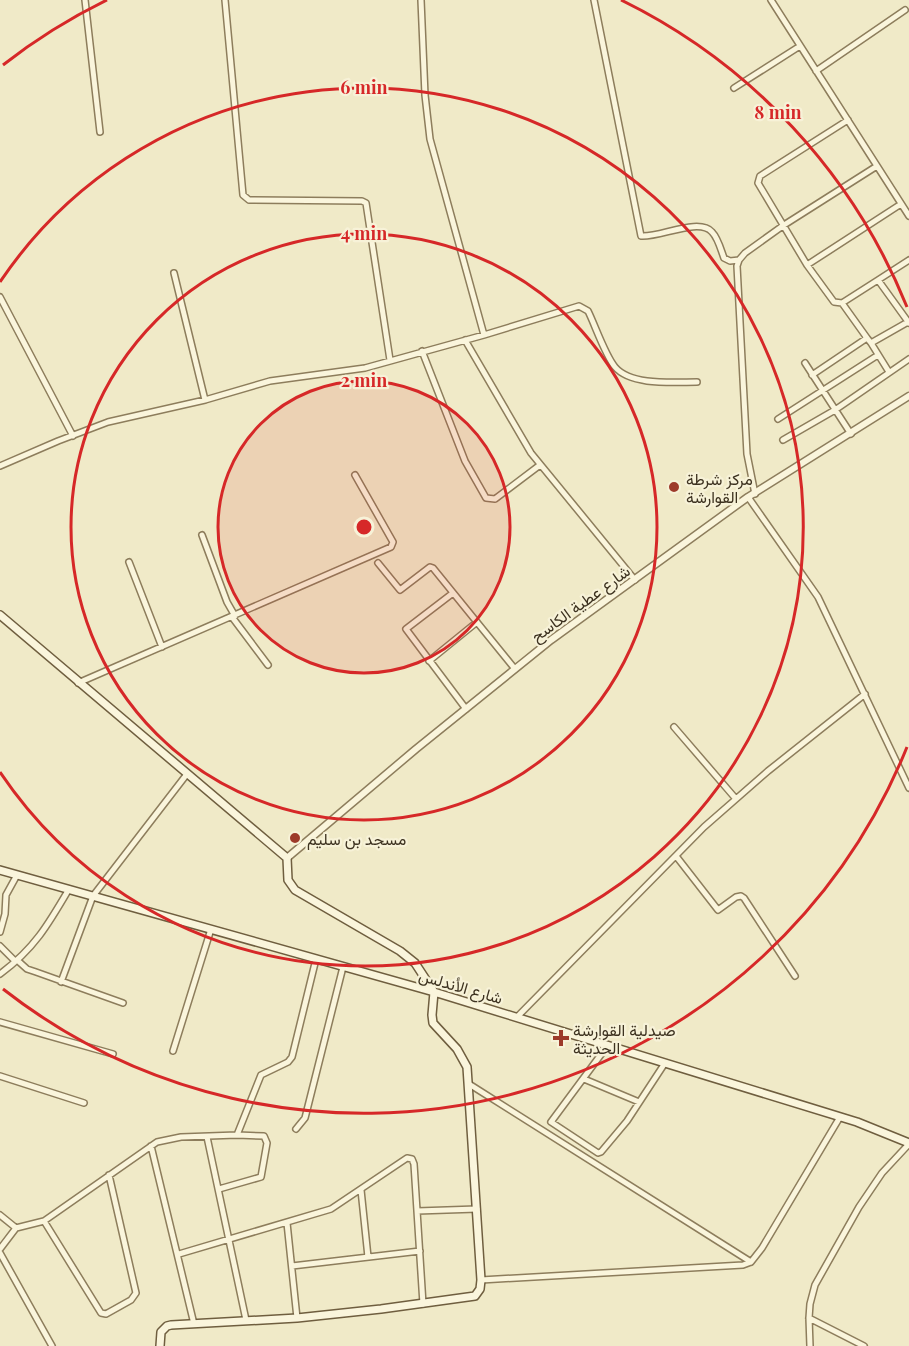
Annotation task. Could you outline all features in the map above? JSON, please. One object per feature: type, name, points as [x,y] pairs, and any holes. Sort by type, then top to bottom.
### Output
[{"type":"main road","points":[[0,615],[287,858],[288,880],[295,890],[400,951],[415,963],[434,992],[433,1023],[463,1058],[467,1067],[481,1280],[478,1293],[472,1298],[297,1318],[167,1326],[161,1332],[160,1346]]},
{"type":"main road","name":"شارع الأندلس","points":[[0,870],[517,1017],[840,1117],[880,1130],[909,1144]]},
{"type":"street","points":[[85,0],[100,132]]},
{"type":"street","points":[[225,0],[243,195],[249,200],[362,201],[366,203],[390,360]]},
{"type":"street","points":[[421,0],[425,95],[430,139],[484,335]]},
{"type":"street","points":[[594,0],[639,235],[644,237],[691,227],[708,228],[715,236],[724,258],[730,261],[739,260]]},
{"type":"street","points":[[771,0],[909,216]]},
{"type":"street","points":[[816,71],[905,10]]},
{"type":"street","points":[[734,88],[800,46]]},
{"type":"street","points":[[848,120],[760,176],[758,183],[807,265],[834,302],[843,303],[909,260]]},
{"type":"street","points":[[877,166],[784,225],[745,254],[737,266],[751,496],[818,597],[909,788]]},
{"type":"street","points":[[807,265],[901,204]]},
{"type":"street","points":[[174,273],[205,400]]},
{"type":"street","points":[[812,375],[869,341],[909,322],[878,280]]},
{"type":"street","points":[[0,297],[73,436]]},
{"type":"street","points":[[843,303],[890,372]]},
{"type":"street","points":[[0,466],[108,422],[205,400],[270,381],[365,368],[579,306],[588,311],[614,366],[628,376],[664,382],[697,382]]},
{"type":"street","points":[[465,340],[531,453],[635,580]]},
{"type":"street","points":[[422,351],[465,461],[486,498],[495,499],[540,465]]},
{"type":"street","points":[[778,419],[878,355]]},
{"type":"street","points":[[783,440],[835,410],[909,359]]},
{"type":"street","points":[[805,363],[851,434]]},
{"type":"street","name":"شارع عطية الكاسح","points":[[287,858],[551,640],[751,496],[909,396]]},
{"type":"street","points":[[78,683],[390,547],[393,542],[355,475]]},
{"type":"street","points":[[202,535],[233,616],[267,665]]},
{"type":"street","points":[[129,562],[162,647]]},
{"type":"street","points":[[378,563],[400,590],[430,567],[433,568],[515,669]]},
{"type":"street","points":[[453,593],[407,627],[407,632],[466,709]]},
{"type":"street","points":[[429,660],[477,622]]},
{"type":"street","points":[[517,1017],[676,856],[736,799],[865,694]]},
{"type":"street","points":[[674,727],[736,799]]},
{"type":"street","points":[[61,982],[93,896],[187,774]]},
{"type":"street","points":[[676,856],[718,910],[736,897],[744,898],[795,976]]},
{"type":"street","points":[[0,932],[5,914],[6,895],[17,875]]},
{"type":"street","points":[[0,974],[36,942],[69,890]]},
{"type":"street","points":[[173,1051],[211,929]]},
{"type":"street","points":[[0,946],[27,969],[123,1003]]},
{"type":"street","points":[[237,1135],[261,1075],[288,1062],[292,1057],[316,959]]},
{"type":"street","points":[[296,1129],[305,1118],[343,967]]},
{"type":"street","points":[[0,1022],[113,1054]]},
{"type":"street","points":[[608,1045],[551,1123],[598,1153],[627,1121],[665,1063]]},
{"type":"street","points":[[0,1076],[84,1103]]},
{"type":"street","points":[[584,1079],[639,1102]]},
{"type":"street","points":[[469,1084],[751,1262]]},
{"type":"street","points":[[481,1280],[743,1265],[751,1262],[762,1248],[840,1117]]},
{"type":"street","points":[[52,1346],[0,1251],[16,1228],[44,1221],[157,1142],[167,1139],[237,1135],[264,1136],[266,1138],[263,1175],[259,1179],[219,1189]]},
{"type":"street","points":[[207,1137],[246,1320]]},
{"type":"street","points":[[810,1346],[809,1318],[815,1286],[882,1173],[909,1144]]},
{"type":"street","points":[[151,1146],[194,1323]]},
{"type":"street","points":[[179,1254],[331,1209],[407,1158],[412,1159],[423,1304]]},
{"type":"street","points":[[44,1221],[101,1313],[106,1314],[131,1300],[136,1293],[109,1175]]},
{"type":"street","points":[[361,1190],[368,1257]]},
{"type":"street","points":[[417,1211],[477,1209]]},
{"type":"street","points":[[0,1215],[16,1228]]},
{"type":"street","points":[[287,1223],[297,1318]]},
{"type":"street","points":[[292,1266],[420,1251]]},
{"type":"street","points":[[809,1318],[864,1346]]},
{"type":"place","name":"مركز شرطة القوارشة","points":[[674,487]]},
{"type":"place","name":"مسجد بن سليم","points":[[295,838]]},
{"type":"place","name":"صيدلية القوارشة الحديثة","points":[[561,1038]]}]
